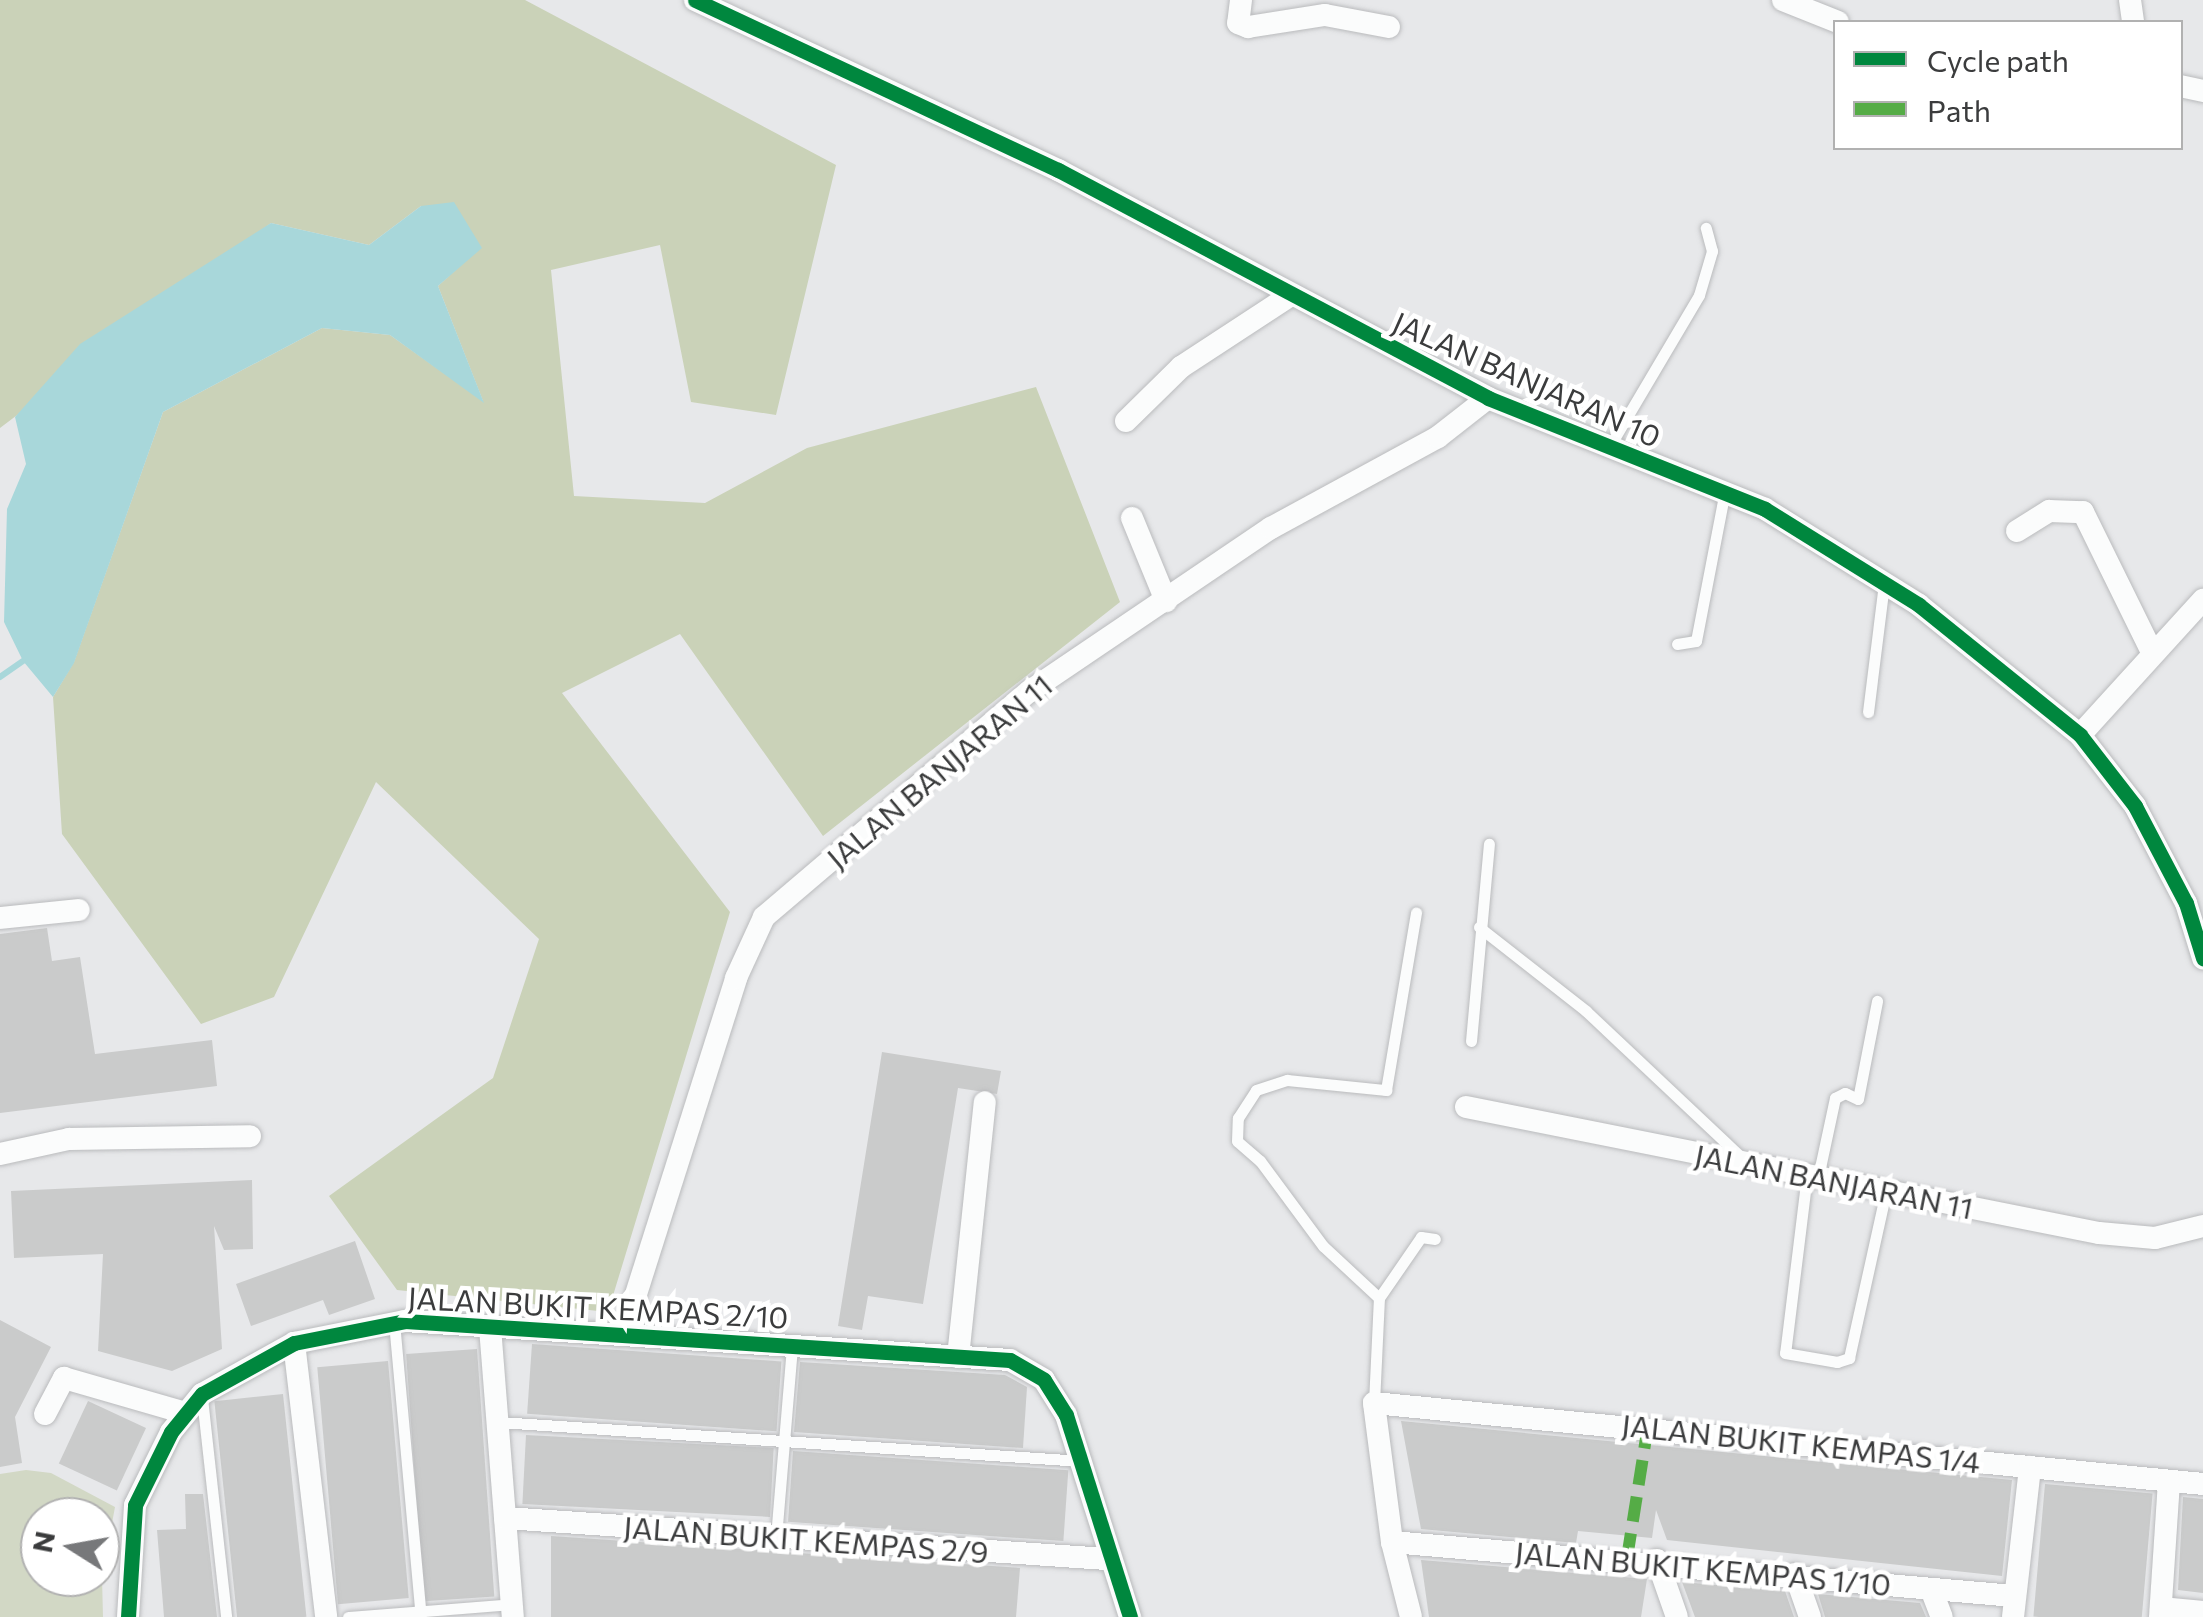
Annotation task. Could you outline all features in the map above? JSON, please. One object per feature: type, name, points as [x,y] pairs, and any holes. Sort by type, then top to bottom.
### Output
[{"type":"street","name":"JALAN BANJARAN 10","points":[[695,0],[1058,170],[1488,398],[1725,491],[1884,583],[2080,735],[2134,806],[2194,897],[2203,958]]},
{"type":"street","points":[[1241,0],[1238,23],[1248,27],[1325,15],[1389,27]]},
{"type":"street","points":[[1782,0],[1833,20]]},
{"type":"street","points":[[1126,420],[1181,367],[1291,295]]},
{"type":"street","name":"JALAN BANJARAN 11","points":[[624,1332],[736,978],[764,918],[1030,691],[1271,528],[1438,437],[1488,398]]},
{"type":"street","points":[[2017,531],[2049,511],[2082,512],[2152,652]]},
{"type":"street","points":[[1132,518],[1166,601]]},
{"type":"street","points":[[2080,735],[2203,600]]},
{"type":"street","points":[[0,918],[79,910]]},
{"type":"street","points":[[958,1357],[985,1102]]},
{"type":"street","name":"JALAN BANJARAN 11","points":[[1466,1107],[2099,1232],[2155,1238],[2203,1226]]},
{"type":"street","points":[[0,1154],[69,1139],[250,1136]]},
{"type":"street","name":"JALAN BUKIT KEMPAS 2/10","points":[[128,1617],[135,1505],[186,1413],[202,1394],[294,1343],[394,1322],[624,1332],[1010,1360],[1044,1380],[1066,1415],[1082,1461]]},
{"type":"street","points":[[490,1327],[513,1610]]},
{"type":"street","points":[[294,1343],[326,1617]]},
{"type":"street","points":[[45,1414],[64,1378],[186,1413]]},
{"type":"street","points":[[1374,1403],[1392,1542],[1412,1617]]},
{"type":"street","name":"JALAN BUKIT KEMPAS 1/4","points":[[1374,1403],[2203,1484]]},
{"type":"street","points":[[1082,1461],[1107,1560],[1130,1617]]},
{"type":"street","points":[[2014,1606],[2030,1466]]},
{"type":"street","points":[[2169,1481],[2161,1612],[2203,1612]]},
{"type":"street","name":"JALAN BUKIT KEMPAS 2/9","points":[[506,1518],[1107,1560]]},
{"type":"street","name":"JALAN BUKIT KEMPAS 1/10","points":[[1392,1542],[1657,1560],[1795,1574],[1931,1588],[2014,1606]]},
{"type":"street","points":[[1657,1560],[1677,1617]]},
{"type":"street","points":[[1795,1574],[1810,1617]]},
{"type":"street","points":[[1931,1588],[1942,1617]]},
{"type":"lane","points":[[1608,448],[1699,294],[1712,251],[1706,228]]},
{"type":"lane","points":[[1677,644],[1696,641],[1725,491]]},
{"type":"lane","points":[[1868,712],[1884,583]]},
{"type":"lane","points":[[1471,1041],[1489,844]]},
{"type":"lane","points":[[1378,1298],[1323,1246],[1260,1161],[1237,1141],[1238,1118],[1256,1090],[1286,1080],[1386,1090],[1416,913]]},
{"type":"lane","points":[[1479,927],[1586,1011],[1748,1164]]},
{"type":"lane","points":[[1877,1001],[1858,1098],[1846,1093],[1834,1098],[1813,1176],[1785,1353],[1838,1362],[1849,1358],[1886,1191]]},
{"type":"lane","points":[[1374,1403],[1378,1298],[1421,1238],[1436,1239]]},
{"type":"lane","points":[[394,1322],[420,1614]]},
{"type":"lane","points":[[776,1536],[792,1346]]},
{"type":"lane","points":[[202,1394],[226,1617]]},
{"type":"lane","points":[[498,1422],[1082,1461]]},
{"type":"lane","points":[[348,1617],[513,1610]]},
{"type":"green space","points":[[0,0],[525,0],[836,165],[776,415],[691,402],[660,245],[551,270],[574,496],[705,503],[807,448],[1036,387],[1120,602],[823,836],[680,634],[562,693],[730,912],[608,1312],[397,1290],[329,1196],[493,1078],[539,939],[376,782],[274,997],[201,1024],[62,834],[53,697],[74,662],[163,412],[322,328],[390,335],[483,401],[438,286],[481,247],[421,206],[369,245],[271,223],[0,428]]},
{"type":"green space","points":[[26,1470],[51,1473],[96,1497],[20,1497],[20,1597],[102,1597],[103,1617],[0,1617],[0,1474]]},
{"type":"water","points":[[454,202],[482,248],[438,286],[484,403],[390,335],[322,328],[163,412],[74,663],[53,697],[23,661],[4,622],[7,509],[26,464],[15,417],[80,344],[271,223],[369,245],[421,206]]},
{"type":"building","points":[[47,928],[52,961],[80,957],[95,1054],[212,1040],[217,1086],[0,1113],[0,934]]},
{"type":"building","points":[[882,1052],[1001,1071],[997,1094],[958,1088],[923,1304],[868,1296],[862,1330],[838,1326]]},
{"type":"building","points":[[252,1180],[253,1249],[224,1250],[214,1226],[222,1349],[172,1371],[98,1351],[103,1254],[14,1258],[11,1191]]},
{"type":"building","points":[[355,1241],[375,1299],[329,1315],[323,1300],[251,1326],[236,1284]]},
{"type":"building","points":[[0,1320],[51,1347],[15,1417],[22,1463],[0,1467]]},
{"type":"building","points":[[532,1344],[781,1361],[777,1431],[527,1414]]},
{"type":"building","points":[[477,1349],[494,1596],[423,1601],[406,1354]]},
{"type":"building","points":[[388,1361],[409,1598],[338,1604],[317,1367]]},
{"type":"building","points":[[800,1362],[1005,1375],[1027,1387],[1023,1448],[794,1432]]},
{"type":"building","points":[[283,1394],[306,1617],[237,1617],[214,1401]]},
{"type":"building","points":[[88,1401],[146,1428],[117,1491],[59,1464]]},
{"type":"building","points":[[1401,1421],[2012,1480],[2002,1576],[1667,1540],[1656,1510],[1652,1538],[1578,1531],[1576,1543],[1421,1529]]},
{"type":"building","points":[[526,1435],[774,1448],[770,1517],[522,1504]]},
{"type":"building","points":[[793,1451],[1068,1470],[1063,1541],[788,1522]]},
{"type":"building","points":[[2045,1484],[2153,1493],[2142,1617],[2033,1616]]},
{"type":"building","points":[[185,1494],[203,1494],[217,1617],[164,1617],[157,1530],[186,1529]]},
{"type":"building","points":[[2183,1497],[2203,1499],[2203,1593],[2178,1590]]},
{"type":"building","points":[[551,1536],[1020,1568],[1016,1617],[551,1617]]},
{"type":"building","points":[[1421,1560],[1647,1579],[1641,1617],[1429,1617]]},
{"type":"building","points":[[1682,1582],[1785,1591],[1794,1617],[1695,1617]]},
{"type":"building","points":[[1818,1594],[1920,1603],[1926,1617],[1825,1617]]},
{"type":"waterway","points":[[0,677],[23,661]]},
{"type":"marked path","points":[[1627,1558],[1648,1426]]},
{"type":"cycle path","points":[[695,0],[1058,170],[1488,398],[1765,509],[1919,605],[2080,735],[2135,806],[2186,903],[2203,958]]},
{"type":"cycle path","points":[[128,1617],[135,1505],[171,1432],[202,1394],[294,1343],[405,1321],[1010,1360],[1044,1380],[1066,1415],[1130,1617]]}]
